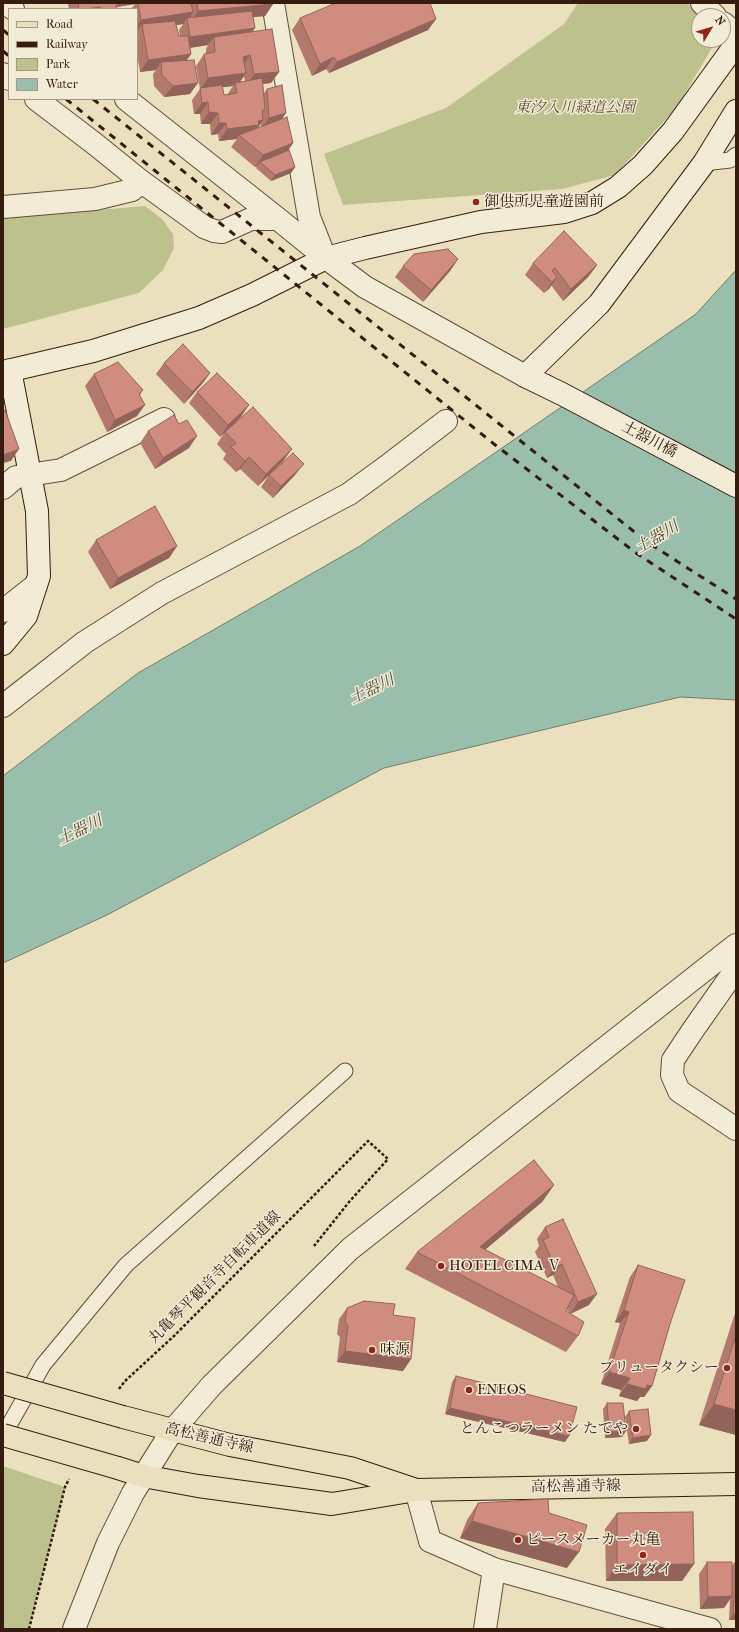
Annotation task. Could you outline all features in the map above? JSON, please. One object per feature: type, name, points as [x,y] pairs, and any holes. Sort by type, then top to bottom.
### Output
[{"type":"main road","name":"高松善通寺線","points":[[3,1383],[172,1431],[230,1445],[350,1468],[416,1490]]},
{"type":"main road","name":"高松善通寺線","points":[[3,1436],[143,1476],[198,1486],[332,1504],[416,1490],[736,1484]]},
{"type":"street","points":[[273,3],[309,217],[326,258]]},
{"type":"street","points":[[3,644],[26,616],[39,576],[37,511],[7,371],[93,351],[199,318],[252,295],[326,258],[481,222],[564,212],[592,203],[618,187],[643,165],[673,131],[736,44]]},
{"type":"street","points":[[37,100],[96,144],[142,182],[204,227],[222,232],[241,223],[254,210]]},
{"type":"street","name":"土器川橋","points":[[127,100],[254,210],[278,219],[365,287],[525,376],[736,486]]},
{"type":"street","points":[[525,376],[599,304],[704,162],[736,111]]},
{"type":"street","points":[[3,207],[95,199],[132,190],[142,182]]},
{"type":"street","points":[[3,488],[16,477],[61,470],[164,419]]},
{"type":"street","points":[[3,706],[85,642],[162,593],[349,494],[386,468],[446,421]]},
{"type":"street","points":[[3,611],[36,585]]},
{"type":"street","points":[[74,1629],[108,1543],[129,1499],[172,1431],[212,1385],[350,1249],[736,945]]},
{"type":"street","points":[[736,970],[673,1060],[672,1075],[679,1091],[736,1129]]},
{"type":"street","points":[[416,1490],[430,1542],[494,1569],[710,1629]]},
{"type":"street","points":[[485,1629],[494,1569]]},
{"type":"lane","points":[[704,162],[730,160],[736,155]]},
{"type":"lane","points":[[3,1436],[43,1365],[126,1265],[345,1071]]},
{"type":"path","name":"丸亀琴平観音寺自転車道線","points":[[116,1394],[125,1381],[174,1336],[368,1141],[388,1159],[349,1202],[313,1248]]},
{"type":"path","points":[[29,1629],[65,1487],[72,1474]]},
{"type":"green space","name":"東汐入川緑道公園","points":[[578,3],[688,3],[692,8],[691,48],[712,48],[677,107],[615,175],[562,189],[343,205],[324,154],[446,108],[564,24]]},
{"type":"green space","points":[[145,206],[162,219],[173,234],[174,248],[163,270],[139,293],[3,329],[3,218]]},
{"type":"green space","points":[[3,1466],[65,1487],[29,1629],[3,1629]]},
{"type":"water","name":"土器川","points":[[736,270],[736,700],[680,697],[384,768],[107,915],[3,963],[3,776],[138,673],[360,546],[696,314]]},
{"type":"building","points":[[78,3],[116,3],[117,8],[100,7],[79,8]]},
{"type":"building","points":[[138,3],[191,3],[193,12],[141,20]]},
{"type":"building","points":[[197,3],[273,3],[273,4],[198,11]]},
{"type":"building","points":[[336,3],[430,3],[436,19],[337,62],[334,57],[320,64],[300,18]]},
{"type":"building","points":[[252,11],[255,28],[190,37],[187,18]]},
{"type":"building","points":[[175,21],[179,36],[188,36],[191,54],[148,60],[142,24]]},
{"type":"building","points":[[272,29],[279,72],[254,74],[250,55],[243,57],[246,73],[208,78],[204,54],[215,52],[214,37]]},
{"type":"building","points":[[194,60],[198,83],[173,86],[162,75],[161,62]]},
{"type":"building","points":[[262,78],[265,109],[262,111],[263,120],[258,121],[259,125],[227,129],[226,123],[219,123],[218,113],[209,112],[208,102],[202,103],[200,88],[222,85],[224,95],[237,93],[235,83]]},
{"type":"building","points":[[282,85],[286,113],[269,118],[267,89]]},
{"type":"building","points":[[287,117],[293,143],[263,155],[239,135]]},
{"type":"building","points":[[289,150],[295,167],[275,175],[260,162]]},
{"type":"building","points":[[564,231],[597,265],[571,289],[555,268],[552,271],[557,277],[552,282],[533,263]]},
{"type":"building","points":[[448,249],[458,259],[431,290],[403,266],[414,254]]},
{"type":"building","points":[[183,344],[210,373],[192,392],[164,363]]},
{"type":"building","points":[[118,362],[143,390],[139,394],[145,405],[115,420],[94,374]]},
{"type":"building","points":[[217,373],[249,405],[228,425],[197,392]]},
{"type":"building","points":[[253,407],[292,449],[266,474],[249,457],[245,461],[231,447],[236,443],[225,432]]},
{"type":"building","points":[[3,410],[5,410],[19,449],[3,455]]},
{"type":"building","points":[[174,415],[179,424],[187,420],[197,436],[163,458],[148,431]]},
{"type":"building","points":[[293,453],[304,464],[281,486],[269,475]]},
{"type":"building","points":[[155,506],[177,546],[118,578],[96,540]]},
{"type":"building","points":[[534,1160],[554,1185],[480,1247],[574,1295],[566,1311],[584,1322],[578,1336],[417,1252]]},
{"type":"building","points":[[563,1219],[597,1294],[578,1302],[562,1264],[555,1267],[543,1240],[549,1237],[545,1227]]},
{"type":"building","points":[[638,1265],[685,1280],[670,1324],[652,1386],[647,1385],[646,1389],[627,1384],[630,1378],[609,1372],[629,1312],[624,1310]]},
{"type":"building","name":"味源","points":[[364,1301],[395,1304],[393,1315],[415,1318],[411,1359],[345,1351],[348,1326],[345,1322],[347,1308]]},
{"type":"building","points":[[736,1335],[736,1410],[714,1404]]},
{"type":"building","points":[[456,1376],[577,1407],[569,1436],[450,1408]]},
{"type":"building","points":[[607,1403],[623,1403],[626,1431],[609,1432]]},
{"type":"building","points":[[648,1409],[651,1435],[633,1438],[629,1411]]},
{"type":"building","points":[[548,1499],[549,1513],[587,1525],[579,1552],[472,1521],[478,1503]]},
{"type":"building","points":[[693,1512],[694,1564],[617,1565],[617,1513]]},
{"type":"building","points":[[707,1562],[732,1562],[732,1596],[708,1597]]},
{"type":"building","points":[[734,1597],[736,1597],[736,1614],[733,1614]]},
{"type":"railway","points":[[3,30],[8,34]]},
{"type":"railway","points":[[3,51],[8,55]]},
{"type":"railway","points":[[67,100],[494,444],[636,553],[736,619]]},
{"type":"railway","points":[[94,100],[647,542],[736,599]]},
{"type":"place","name":"御供所児童遊園前","points":[[476,202]]},
{"type":"place","name":"HOTEL CIMA Ⅴ","points":[[441,1266]]},
{"type":"place","name":"味源","points":[[372,1350]]},
{"type":"place","name":"ブリュータクシー","points":[[727,1368]]},
{"type":"place","name":"ENEOS","points":[[469,1390]]},
{"type":"place","name":"とんこつラーメン たでや","points":[[636,1429]]},
{"type":"place","name":"ピースメーカー丸亀","points":[[518,1540]]},
{"type":"place","name":"エイダイ","points":[[643,1555]]}]
